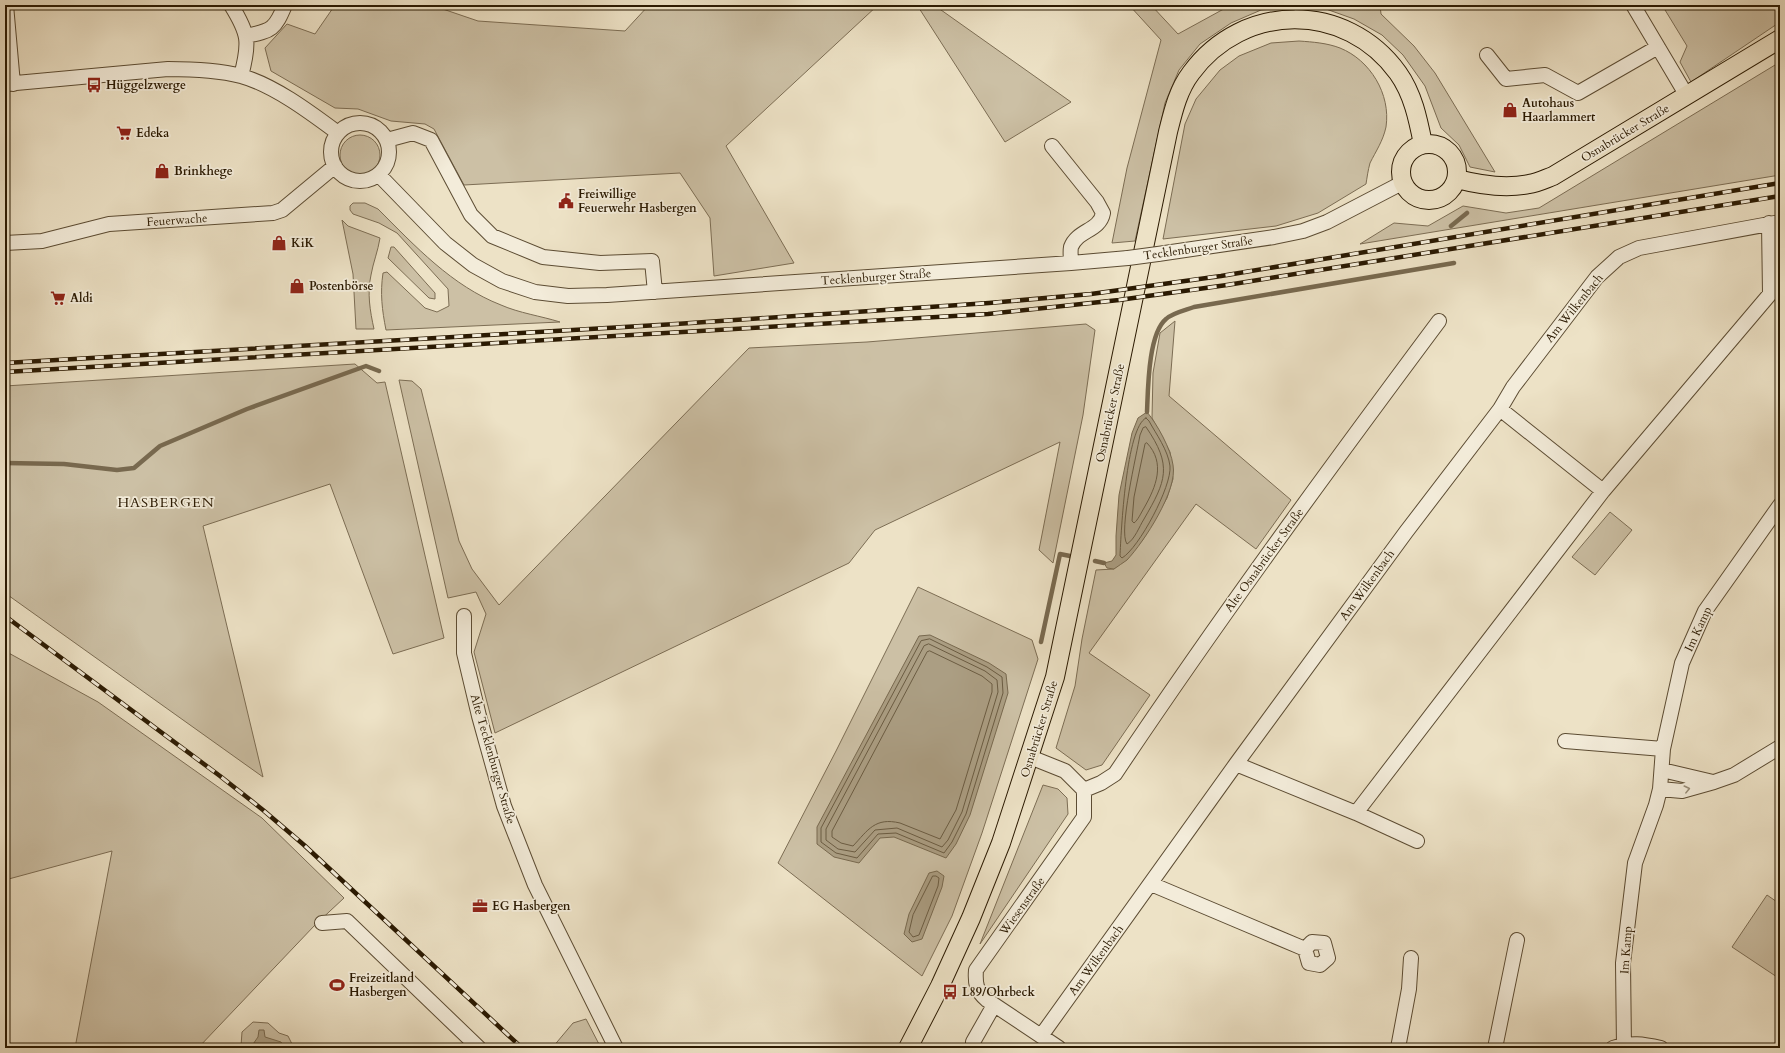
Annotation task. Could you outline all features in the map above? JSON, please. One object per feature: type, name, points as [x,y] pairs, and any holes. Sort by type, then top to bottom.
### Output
[{"type":"main road","name":"Osnabrücker Straße","points":[[908,1048],[937,992],[971,918],[1001,843],[1055,677],[1168,132],[1176,101],[1190,74],[1210,50],[1236,33],[1265,22],[1291,19],[1316,20],[1339,26],[1374,48],[1398,73],[1411,96],[1419,121],[1423,144]]},
{"type":"main road","name":"Osnabrücker Straße","points":[[1457,179],[1481,185],[1506,186],[1530,184],[1553,176],[1780,39]]},
{"type":"main road","points":[[1430,143],[1439,145],[1452,155],[1456,163],[1457,179],[1449,193],[1434,200],[1424,200],[1415,197],[1402,183],[1400,170],[1402,161],[1412,149],[1423,144],[1430,143]]},
{"type":"street","points":[[6,5],[9,84],[168,69],[192,75],[241,76],[261,84],[304,108],[338,134]]},
{"type":"street","points":[[231,5],[245,28],[247,53],[241,76]]},
{"type":"street","points":[[246,36],[269,30],[277,23],[285,5]]},
{"type":"street","points":[[1632,5],[1687,96]]},
{"type":"street","points":[[1487,55],[1506,80],[1545,75],[1578,92],[1658,47]]},
{"type":"street","points":[[354,124],[364,124],[377,129],[387,140],[389,159],[385,168],[379,175],[370,180],[361,182],[351,180],[343,176],[335,166],[331,151],[333,142],[345,127],[354,124]]},
{"type":"street","points":[[387,140],[413,133],[431,140],[471,215],[492,236],[543,257],[600,264],[652,261],[655,292]]},
{"type":"street","points":[[1052,146],[1097,202],[1103,213],[1099,223],[1079,236],[1074,242],[1071,249],[1071,264]]},
{"type":"street","name":"Feuerwache","points":[[5,243],[42,240],[109,224],[273,213],[282,210],[335,166]]},
{"type":"street","name":"Tecklenburger Straße","points":[[379,175],[445,243],[473,265],[502,282],[535,292],[568,296],[655,292],[1071,264],[1158,254],[1274,237],[1303,231],[1327,222],[1402,183]]},
{"type":"street","name":"Am Wilkenbach","points":[[1041,1036],[1236,764],[1406,532],[1500,409],[1513,387],[1597,277],[1619,257],[1639,248],[1775,223],[1770,294],[1603,491],[1356,814]]},
{"type":"street","name":"Alte Osnabrücker Straße","points":[[1084,790],[1101,783],[1115,774],[1176,683],[1344,448],[1439,322]]},
{"type":"street","points":[[1500,409],[1603,491]]},
{"type":"street","name":"Im Kamp","points":[[1621,1047],[1624,963],[1635,863],[1656,805],[1660,789],[1663,749],[1682,663],[1705,611],[1780,505]]},
{"type":"street","name":"Alte Tecklenburger Straße","points":[[464,616],[464,653],[479,716],[504,806],[535,886],[616,1048]]},
{"type":"street","points":[[1565,742],[1663,749]]},
{"type":"street","points":[[1660,789],[1682,791],[1734,775],[1780,747]]},
{"type":"street","points":[[1030,757],[1065,771],[1084,790]]},
{"type":"street","points":[[1236,764],[1417,841]]},
{"type":"street","points":[[1662,770],[1714,782]]},
{"type":"street","name":"Wiesenstraße","points":[[1059,1048],[980,994],[975,983],[976,970],[1084,817],[1084,790]]},
{"type":"street","points":[[1151,884],[1305,949]]},
{"type":"street","points":[[322,923],[347,921],[479,1048]]},
{"type":"street","points":[[1495,1048],[1517,940]]},
{"type":"street","points":[[1398,1048],[1409,989],[1411,958]]},
{"type":"street","points":[[973,1042],[994,1004]]},
{"type":"street","points":[[1621,1047],[1643,1044],[1661,1048]]},
{"type":"shaded area","points":[[335,5],[431,5],[478,21],[625,31],[649,5],[878,5],[726,146],[794,263],[714,276],[710,218],[680,173],[464,185],[434,129],[425,124],[391,121],[358,109],[335,108],[271,71],[265,48],[287,24],[315,34]]},
{"type":"shaded area","points":[[917,5],[934,5],[1071,102],[1005,142]]},
{"type":"shaded area","points":[[1129,5],[1151,5],[1178,34],[1231,5],[1380,5],[1381,14],[1414,46],[1435,73],[1495,172],[1470,167],[1459,145],[1441,128],[1425,86],[1403,55],[1382,35],[1354,19],[1326,9],[1296,7],[1261,10],[1231,23],[1200,44],[1179,70],[1165,103],[1135,241],[1112,243],[1127,168],[1161,40]]},
{"type":"shaded area","points":[[1662,5],[1780,5],[1780,22],[1691,82],[1680,62],[1687,46]]},
{"type":"shaded area","points":[[1299,41],[1330,45],[1351,53],[1369,70],[1382,91],[1387,115],[1386,127],[1370,163],[1366,184],[1318,213],[1276,226],[1163,239],[1185,124],[1196,99],[1220,70],[1239,56],[1271,43]]},
{"type":"shaded area","points":[[1780,62],[1780,175],[1360,244],[1394,223],[1428,226],[1463,206],[1506,213],[1539,208]]},
{"type":"shaded area","points":[[364,135],[371,138],[377,144],[380,155],[379,163],[371,172],[364,175],[356,175],[349,172],[341,163],[340,151],[343,144],[352,136]]},
{"type":"shaded area","points":[[353,203],[365,203],[378,209],[435,264],[466,287],[483,297],[515,310],[560,322],[386,330],[382,302],[383,273],[387,272],[425,308],[437,312],[449,306],[448,289],[397,233],[379,223],[353,214],[350,210],[350,206]]},
{"type":"shaded area","points":[[342,220],[348,226],[380,238],[369,288],[370,309],[374,329],[356,329],[353,274]]},
{"type":"shaded area","points":[[391,247],[394,247],[435,293],[435,299],[429,298],[388,258]]},
{"type":"shaded area","points":[[1175,321],[1169,396],[1291,500],[1256,549],[1196,504],[1089,653],[1150,695],[1102,765],[1086,770],[1056,748],[1075,686],[1082,639],[1096,570],[1114,569],[1142,541],[1167,498],[1173,479],[1170,452],[1152,418],[1153,373],[1160,333]]},
{"type":"shaded area","points":[[1086,324],[1095,330],[1083,415],[1053,563],[1039,550],[1060,442],[875,530],[849,563],[495,733],[474,652],[486,614],[476,592],[448,598],[399,380],[412,381],[421,389],[459,541],[472,569],[499,605],[749,348],[867,342]]},
{"type":"shaded area","points":[[355,364],[377,383],[385,382],[444,638],[393,654],[330,484],[203,526],[263,777],[5,593],[5,386]]},
{"type":"shaded area","points":[[1610,512],[1632,530],[1595,575],[1572,557]]},
{"type":"shaded area","points":[[918,587],[1032,640],[1038,659],[982,833],[952,916],[922,976],[778,863]]},
{"type":"shaded area","points":[[5,651],[98,702],[262,818],[344,898],[315,925],[198,1048],[75,1048],[112,851],[5,880]]},
{"type":"shaded area","points":[[1043,785],[1058,789],[1067,798],[1068,814],[980,944]]},
{"type":"shaded area","points":[[1767,895],[1780,904],[1780,979],[1732,947]]},
{"type":"shaded area","points":[[586,1019],[601,1048],[552,1048],[573,1023]]},
{"type":"shaded area","points":[[253,1022],[268,1023],[279,1033],[288,1036],[294,1048],[239,1048],[241,1046],[242,1032]]},
{"type":"water","points":[[1147,412],[1155,423],[1170,452],[1173,465],[1173,476],[1170,488],[1158,515],[1134,552],[1127,560],[1114,569],[1107,568],[1104,563],[1112,561],[1116,555],[1119,495],[1132,433],[1138,418]]},
{"type":"water","points":[[930,635],[989,663],[1006,674],[1008,693],[970,815],[956,844],[946,858],[894,837],[880,838],[859,863],[834,857],[817,844],[817,827],[919,636]]},
{"type":"water","points":[[937,871],[944,876],[942,887],[922,939],[912,942],[904,934],[909,914],[929,873]]},
{"type":"water","points":[[259,1030],[264,1030],[265,1037],[281,1042],[285,1048],[251,1047],[258,1037]]},
{"type":"waterway","points":[[1451,226],[1467,213]]},
{"type":"waterway","points":[[1147,412],[1152,349],[1160,326],[1172,315],[1194,307],[1454,263]]},
{"type":"waterway","points":[[5,463],[64,464],[117,470],[134,468],[160,446],[247,409],[366,366],[379,371]]},
{"type":"waterway","points":[[1041,642],[1060,554],[1070,556]]},
{"type":"waterway","points":[[1095,561],[1104,563]]},
{"type":"railway","points":[[5,363],[676,324],[989,303],[1091,294],[1221,276],[1780,183]]},
{"type":"railway","points":[[5,372],[988,314],[1119,300],[1227,285],[1780,196]]},
{"type":"railway","points":[[5,616],[220,776],[263,810],[304,845],[522,1048]]},
{"type":"place","name":"Hüggelzwerge","points":[[94,85]]},
{"type":"place","name":"Autohaus Haarlammert","points":[[1510,110]]},
{"type":"place","name":"Edeka","points":[[124,133]]},
{"type":"place","name":"Brinkhege","points":[[162,171]]},
{"type":"place","name":"Freiwillige Feuerwehr Hasbergen","points":[[566,201]]},
{"type":"place","name":"KiK","points":[[279,243]]},
{"type":"place","name":"Postenbörse","points":[[297,286]]},
{"type":"place","name":"Aldi","points":[[58,298]]},
{"type":"place","name":"EG Hasbergen","points":[[480,906]]},
{"type":"place","name":"Freizeitland Hasbergen","points":[[337,985]]},
{"type":"place","name":"L89/Ohrbeck","points":[[950,992]]},
{"type":"district","name":"HASBERGEN","points":[[166,502]]}]
